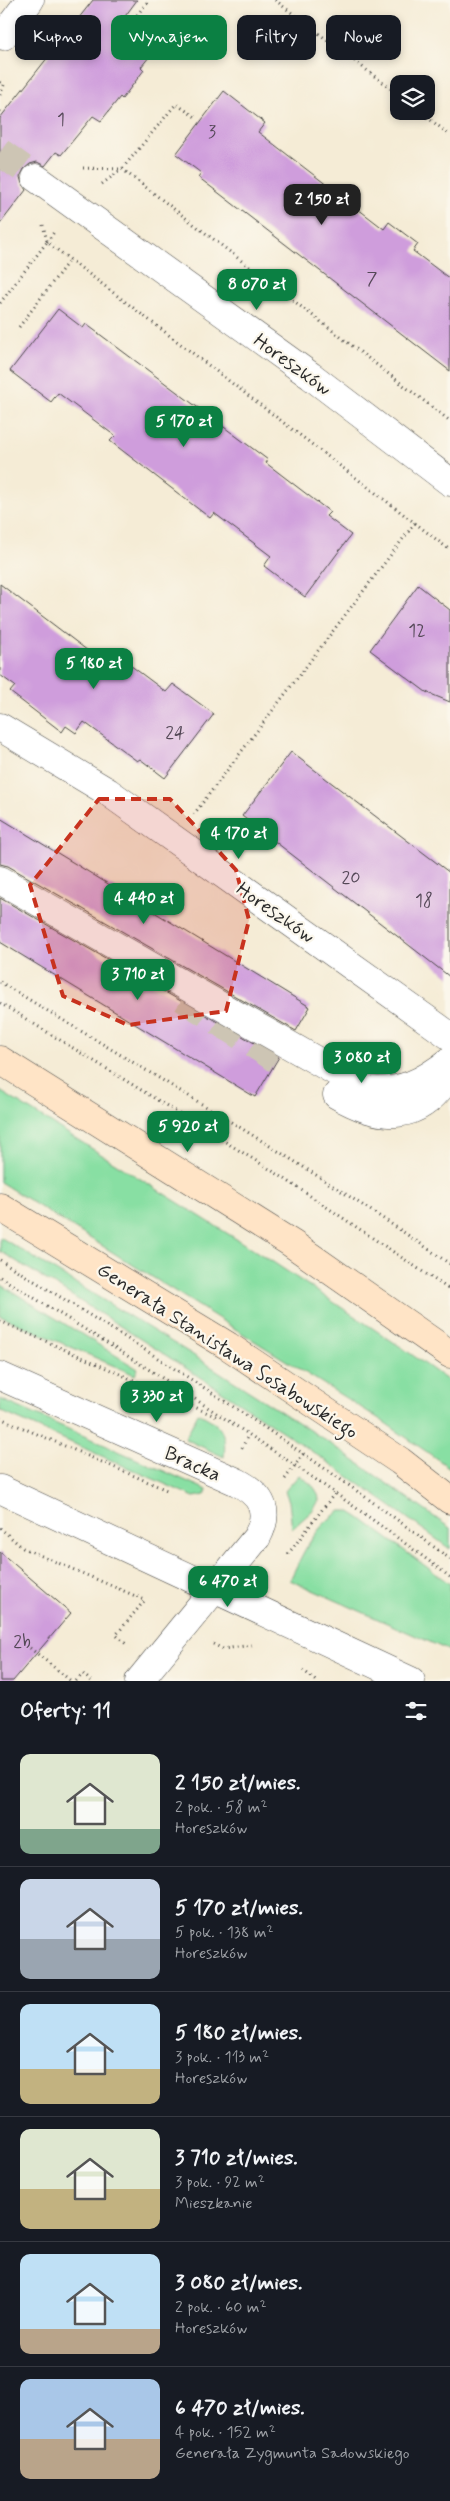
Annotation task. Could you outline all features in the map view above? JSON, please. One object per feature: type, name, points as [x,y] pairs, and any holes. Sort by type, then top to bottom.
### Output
[{"type":"main road","points":[[0,1060],[291,1243],[450,1354]]},
{"type":"main road","name":"Generała Stanisława Sosabowskiego","points":[[0,1207],[228,1346],[400,1461],[450,1500]]},
{"type":"street","points":[[3,36],[30,0]]},
{"type":"street","name":"Horeszków","points":[[36,178],[311,376],[450,482]]},
{"type":"street","name":"Horeszków","points":[[0,727],[108,792],[450,1036]]},
{"type":"street","points":[[0,880],[368,1090],[403,1089],[425,1078],[450,1061]]},
{"type":"street","points":[[278,1060],[348,1101],[391,1114],[411,1112],[426,1103],[438,1093],[450,1074]]},
{"type":"street","name":"Bracka","points":[[0,1376],[251,1489],[259,1498],[264,1514],[264,1525],[257,1537],[215,1590]]},
{"type":"street","points":[[0,1489],[411,1681]]},
{"type":"street","points":[[145,1674],[215,1590]]},
{"type":"path","points":[[138,15],[149,0]]},
{"type":"path","points":[[275,0],[390,88]]},
{"type":"path","points":[[0,82],[4,85],[0,95]]},
{"type":"path","points":[[0,303],[74,205],[122,169],[176,104],[197,118]]},
{"type":"path","points":[[431,120],[450,135]]},
{"type":"path","points":[[75,168],[122,169],[450,421]]},
{"type":"path","points":[[47,242],[450,550]]},
{"type":"path","points":[[19,327],[70,259]]},
{"type":"path","points":[[161,830],[183,824],[191,817],[415,523]]},
{"type":"path","points":[[0,982],[297,1162],[377,1213],[450,1264]]},
{"type":"path","points":[[0,1003],[279,1175],[450,1290]]},
{"type":"path","points":[[0,1260],[126,1337],[277,1436],[356,1489],[450,1559]]},
{"type":"path","points":[[0,1277],[116,1348],[335,1493],[450,1577]]},
{"type":"path","points":[[0,1321],[226,1421]]},
{"type":"path","points":[[0,1418],[176,1494]]},
{"type":"path","points":[[282,1561],[335,1493]]},
{"type":"path","points":[[0,1528],[23,1548],[145,1600],[116,1635],[145,1674]]},
{"type":"path","points":[[208,1650],[214,1643],[223,1649],[259,1644]]},
{"type":"path","points":[[30,1648],[71,1681]]},
{"type":"path","points":[[298,1665],[316,1681]]},
{"type":"path","points":[[76,1681],[82,1674],[90,1681]]},
{"type":"highlighted area","points":[[99,799],[170,799],[236,870],[249,920],[226,1011],[128,1025],[63,996],[30,885]]},
{"type":"green space","points":[[0,1091],[273,1262],[404,1349],[450,1382],[450,1468],[381,1420],[0,1182]]},
{"type":"green space","points":[[0,1237],[193,1355],[331,1444],[450,1528],[450,1549],[284,1433],[0,1251]]},
{"type":"green space","points":[[0,1284],[138,1369],[135,1375],[0,1316]]},
{"type":"green space","points":[[0,1399],[207,1490],[205,1495],[194,1497],[0,1411]]},
{"type":"green space","points":[[198,1413],[212,1421],[220,1429],[225,1448],[224,1457],[185,1439]]},
{"type":"green space","points":[[299,1475],[315,1489],[319,1496],[319,1501],[312,1511],[292,1529],[289,1501],[285,1491]]},
{"type":"green space","points":[[341,1511],[349,1511],[360,1518],[450,1584],[450,1651],[290,1580],[310,1541],[324,1524]]},
{"type":"building","points":[[93,0],[137,0],[126,15],[111,15],[111,60],[147,60],[141,67],[144,70],[122,99],[120,97],[101,121],[93,116],[61,155],[56,152],[45,166],[37,162],[30,164],[24,169],[20,177],[26,190],[0,224],[0,118],[46,60],[101,60],[101,15],[81,15]]},
{"type":"building","points":[[224,91],[265,123],[258,132],[384,229],[389,222],[418,244],[413,251],[450,279],[450,371],[198,177],[201,173],[176,154]]},
{"type":"building","points":[[58,309],[83,328],[86,324],[268,460],[266,463],[330,512],[326,516],[351,535],[305,597],[264,566],[271,556],[214,513],[210,518],[110,441],[115,436],[58,393],[51,402],[10,371]]},
{"type":"building","points":[[0,584],[117,673],[126,662],[166,692],[173,684],[214,714],[165,778],[140,759],[137,761],[84,722],[76,733],[66,726],[62,732],[10,692],[15,686],[0,675]]},
{"type":"building","points":[[418,585],[450,610],[450,702],[426,692],[370,650]]},
{"type":"building","points":[[291,752],[450,873],[450,977],[242,816]]},
{"type":"building","points":[[0,818],[310,1007],[296,1031],[8,866],[0,864]]},
{"type":"building","points":[[0,898],[279,1057],[255,1097],[0,942]]},
{"type":"building","points":[[0,1552],[71,1613],[13,1681],[0,1681]]},
{"type":"tunnel","points":[[0,152],[36,178]]},
{"type":"tunnel","points":[[183,998],[278,1060]]}]
